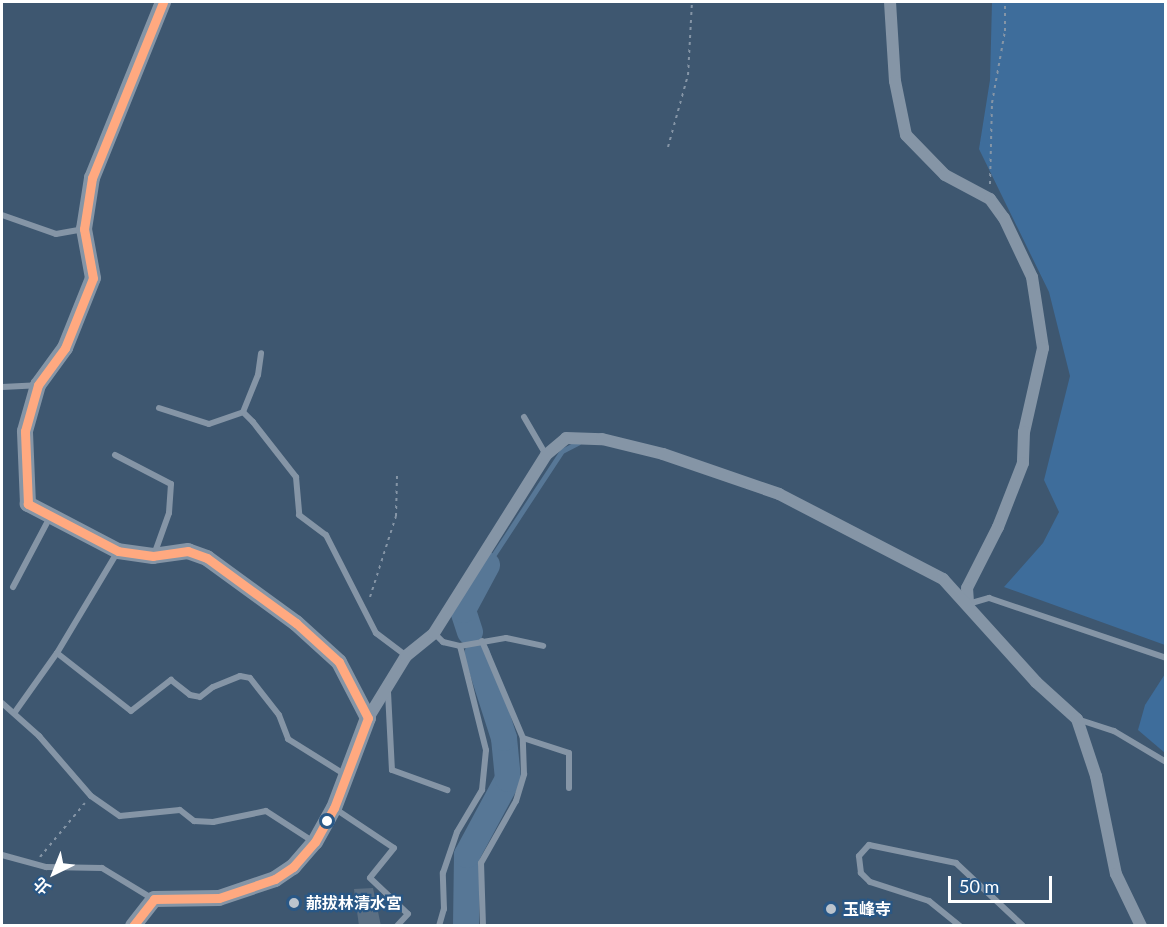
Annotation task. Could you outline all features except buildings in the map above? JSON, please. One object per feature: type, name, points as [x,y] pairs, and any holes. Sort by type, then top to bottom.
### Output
[{"type":"street","points":[[163,2],[92,178],[84,229],[93,278],[65,348],[38,385],[25,431],[28,504],[49,519],[118,551],[153,556],[188,551],[207,558],[296,624],[339,662],[368,718]]},
{"type":"street","points":[[890,2],[895,81],[906,135],[945,175],[990,198],[1032,277],[1042,348],[1024,432],[1023,463],[998,527],[967,588],[968,604]]},
{"type":"street","points":[[133,926],[154,899],[219,898],[246,890],[293,867],[315,842],[334,808],[368,718],[406,656],[434,633],[546,455],[566,438],[602,439],[717,469],[779,494],[943,579],[968,604],[1020,665],[1077,719],[1096,776],[1116,874],[1141,926]]},
{"type":"lane","points":[[2,215],[56,234],[84,229]]},
{"type":"lane","points":[[159,408],[209,424],[243,412],[258,375],[261,353]]},
{"type":"lane","points":[[2,387],[38,385]]},
{"type":"lane","points":[[243,412],[296,477],[299,515],[326,535],[376,633],[406,656]]},
{"type":"lane","points":[[524,417],[546,455]]},
{"type":"lane","points":[[115,455],[171,484],[169,513],[153,556]]},
{"type":"lane","points":[[13,587],[49,519]]},
{"type":"lane","points":[[15,712],[57,654],[118,551]]},
{"type":"lane","points":[[968,604],[988,598],[1166,658]]},
{"type":"lane","points":[[434,633],[443,642],[460,646],[506,638],[543,646]]},
{"type":"lane","points":[[482,641],[523,738],[525,774],[516,801],[481,863],[483,926]]},
{"type":"lane","points":[[439,926],[444,909],[444,873],[457,832],[482,790],[486,750],[460,646]]},
{"type":"lane","points":[[57,654],[131,711],[171,680],[190,695],[200,697],[213,687],[240,676],[250,678],[279,714],[288,739],[348,775]]},
{"type":"lane","points":[[388,685],[388,757],[392,770],[447,790]]},
{"type":"lane","points":[[2,703],[15,712],[90,796],[120,816],[180,810],[194,821],[213,822],[266,811],[315,842]]},
{"type":"lane","points":[[1077,719],[1114,731],[1166,762]]},
{"type":"lane","points":[[523,738],[569,753],[569,788]]},
{"type":"lane","points":[[334,808],[394,848],[370,878],[408,914],[397,926]]},
{"type":"lane","points":[[960,926],[929,901],[870,882],[861,873],[859,855],[869,845],[956,863],[1022,925]]},
{"type":"lane","points":[[2,855],[34,864],[102,868],[154,899]]},
{"type":"path","points":[[668,147],[688,75],[692,2]]},
{"type":"path","points":[[990,198],[992,103],[1005,30],[1005,2]]},
{"type":"path","points":[[359,603],[372,596],[396,516],[397,475]]},
{"type":"path","points":[[34,864],[90,796]]},
{"type":"shaded area","points":[[992,2],[1165,2],[1165,645],[1004,587],[1043,543],[1059,512],[1044,480],[1070,376],[1049,292],[979,149],[990,80]]},
{"type":"shaded area","points":[[1165,674],[1165,753],[1138,730],[1145,705]]},
{"type":"waterway","points":[[487,565],[562,451],[578,443]]},
{"type":"waterway","points":[[470,632],[463,610],[487,565]]},
{"type":"waterway","points":[[466,926],[467,855],[508,779],[504,738],[477,654]]},
{"type":"transit line","points":[[133,926],[154,899],[219,898],[275,879],[293,867],[315,842],[334,808],[368,718],[339,662],[296,623],[207,558],[188,551],[153,556],[118,551],[28,504],[25,431],[38,385],[65,348],[93,278],[84,229],[92,178],[163,2]]},
{"type":"place","name":"𦰡拔林清水宮","points":[[294,903]]},
{"type":"place","name":"玉峰寺","points":[[831,909]]}]
